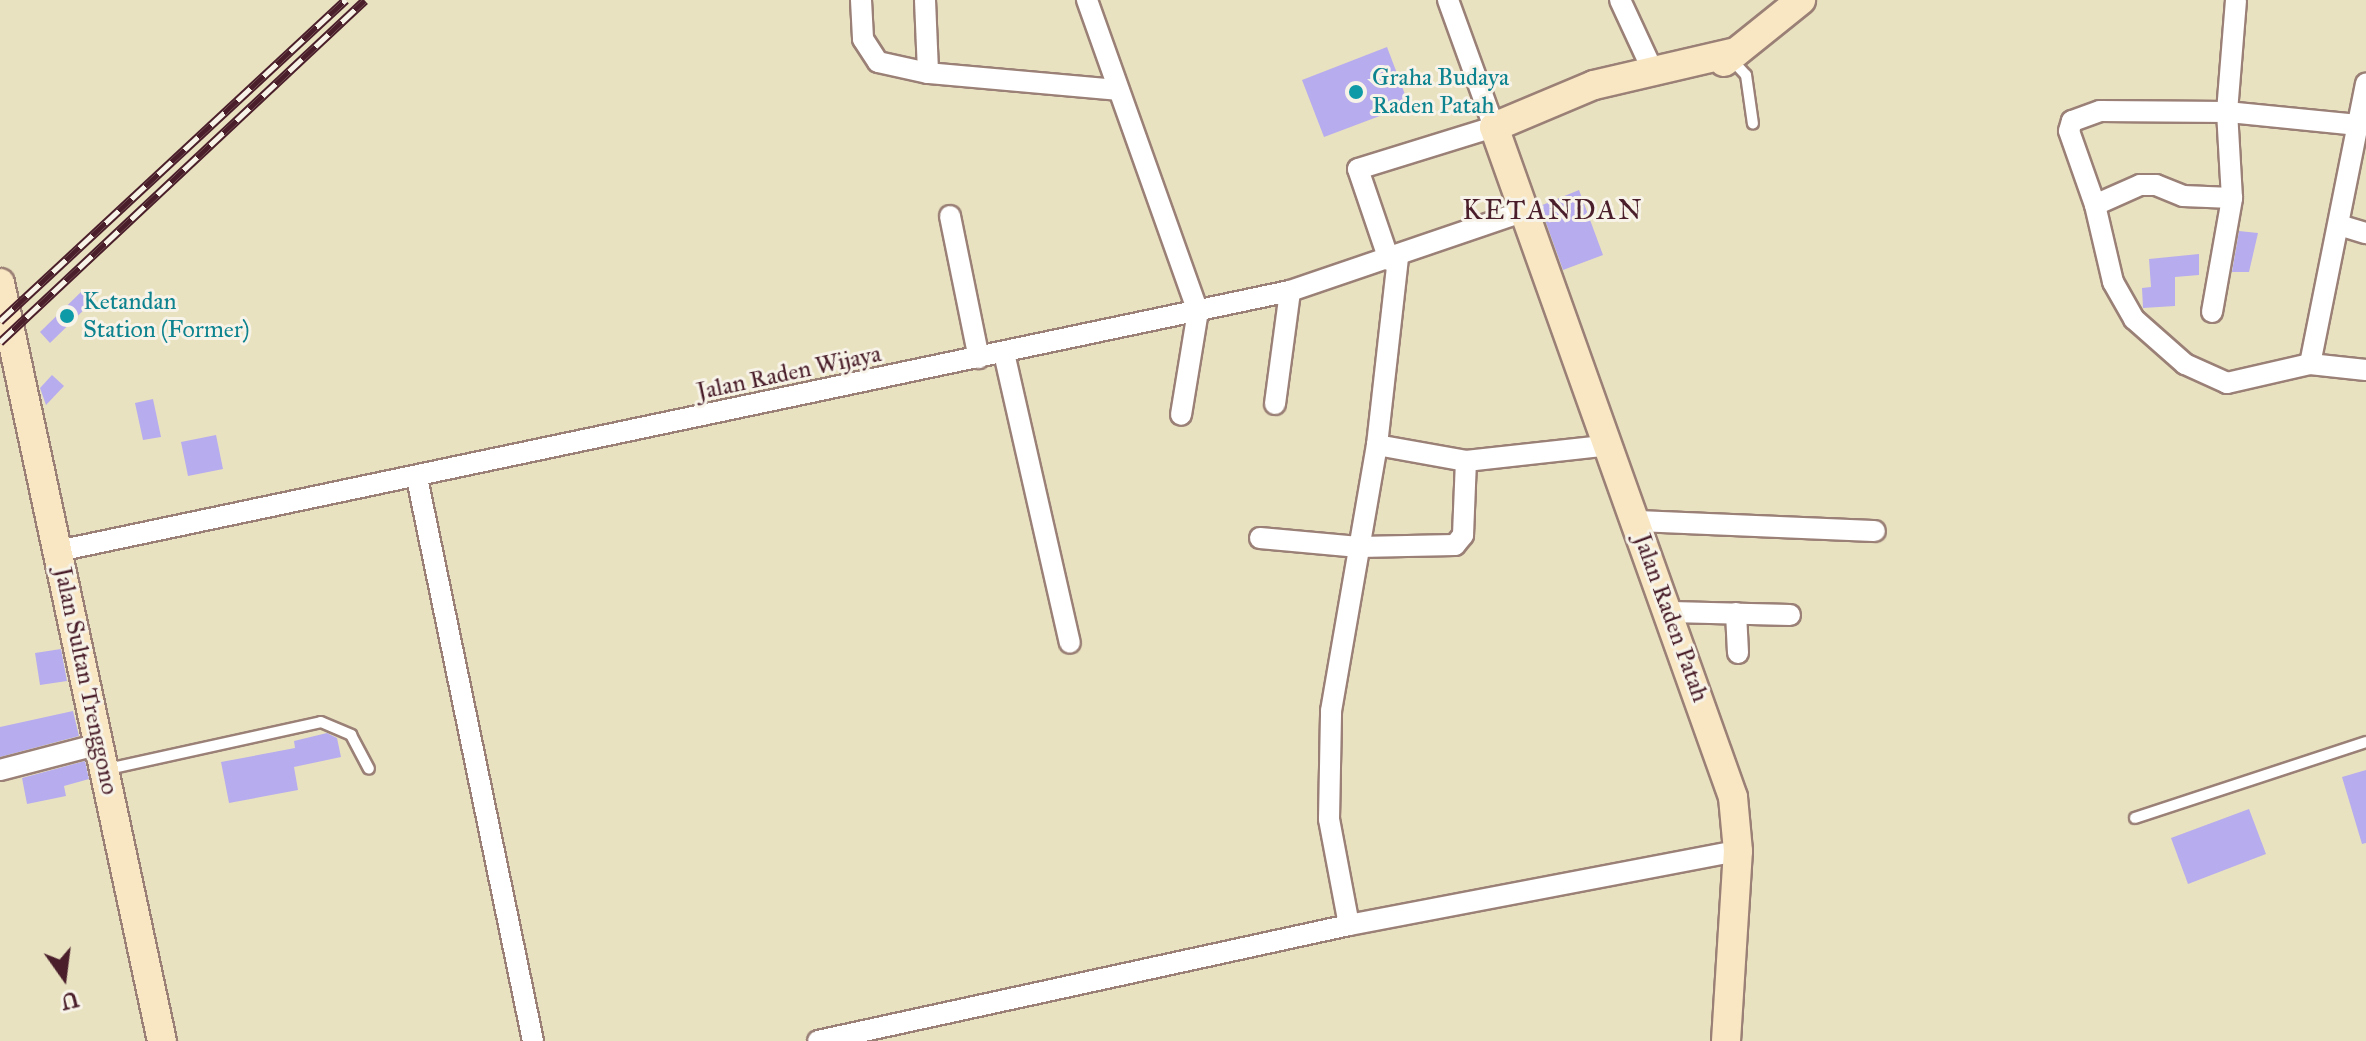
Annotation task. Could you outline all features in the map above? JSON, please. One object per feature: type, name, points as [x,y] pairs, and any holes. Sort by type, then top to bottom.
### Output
[{"type":"street","points":[[861,0],[863,39],[870,55],[878,62],[928,73],[1118,90]]},
{"type":"street","points":[[925,0],[928,73]]},
{"type":"street","points":[[1087,0],[1198,311],[1181,415]]},
{"type":"street","points":[[1448,0],[1494,127]]},
{"type":"street","points":[[1620,0],[1648,71]]},
{"type":"street","points":[[1349,925],[1329,819],[1331,711],[1377,445],[1394,259],[1358,169],[1494,127],[1566,95],[1648,71],[1733,55],[1801,0]]},
{"type":"street","points":[[2212,312],[2232,198],[2227,112],[2236,0]]},
{"type":"street","points":[[2310,364],[2366,84]]},
{"type":"street","points":[[2358,125],[2227,112],[2100,111],[2072,121],[2069,131],[2095,205],[2113,282],[2134,319],[2185,364],[2227,383],[2310,364],[2366,370]]},
{"type":"street","name":"Jalan Raden Patah","points":[[1494,127],[1522,212],[1671,612],[1733,797],[1738,851],[1726,1041]]},
{"type":"street","points":[[2095,205],[2140,185],[2156,185],[2183,196],[2232,198]]},
{"type":"street","name":"Jalan Raden Wijaya","points":[[58,551],[417,478],[1290,291],[1394,259],[1522,212]]},
{"type":"street","points":[[950,216],[979,358]]},
{"type":"street","points":[[2339,225],[2366,233]]},
{"type":"street","name":"Jalan Sultan Trenggono","points":[[0,283],[162,1041]]},
{"type":"street","points":[[1275,404],[1290,291]]},
{"type":"street","points":[[1004,353],[1070,643]]},
{"type":"street","points":[[1377,445],[1466,461],[1610,445]]},
{"type":"street","points":[[1260,538],[1359,547],[1455,545],[1463,535],[1466,461]]},
{"type":"street","points":[[417,478],[533,1041]]},
{"type":"street","points":[[1636,521],[1875,531]]},
{"type":"street","points":[[1671,612],[1790,615]]},
{"type":"street","points":[[1736,613],[1738,653]]},
{"type":"street","points":[[0,770],[103,757]]},
{"type":"street","points":[[818,1041],[1349,925],[1738,851]]},
{"type":"lane","points":[[1733,55],[1746,75],[1753,124]]},
{"type":"lane","points":[[103,757],[321,722],[351,735],[369,769]]},
{"type":"lane","points":[[2135,818],[2366,742]]},
{"type":"building","name":"Graha Budaya Raden Patah","points":[[1387,47],[1409,105],[1324,137],[1302,80]]},
{"type":"building","points":[[1579,190],[1603,255],[1563,270],[1540,206]]},
{"type":"building","points":[[2239,231],[2258,233],[2249,272],[2232,272]]},
{"type":"building","points":[[2199,254],[2199,275],[2175,277],[2175,306],[2143,308],[2142,288],[2151,287],[2149,259]]},
{"type":"building","name":"Ketandan Station (Former)","points":[[83,290],[94,300],[50,343],[40,332]]},
{"type":"building","points":[[52,375],[64,386],[46,405],[40,388]]},
{"type":"building","points":[[153,399],[161,437],[143,440],[135,403]]},
{"type":"building","points":[[216,435],[223,469],[188,476],[181,442]]},
{"type":"building","points":[[61,649],[67,681],[40,685],[35,653]]},
{"type":"building","points":[[73,711],[79,736],[0,757],[0,727]]},
{"type":"building","points":[[327,733],[337,738],[341,757],[294,767],[298,790],[229,803],[221,762],[295,748],[294,741]]},
{"type":"building","points":[[85,761],[89,779],[64,786],[66,796],[27,804],[22,778]]},
{"type":"building","points":[[2366,770],[2366,843],[2362,844],[2342,777]]},
{"type":"building","points":[[2249,809],[2266,854],[2188,884],[2171,838]]},
{"type":"railway","points":[[0,321],[346,0]]},
{"type":"railway","points":[[0,342],[365,0]]},
{"type":"place","name":"Graha Budaya Raden Patah","points":[[1356,92]]},
{"type":"place","name":"Ketandan Station (Former)","points":[[67,316]]},
{"type":"district","name":"KETANDAN","points":[[1553,210]]}]
